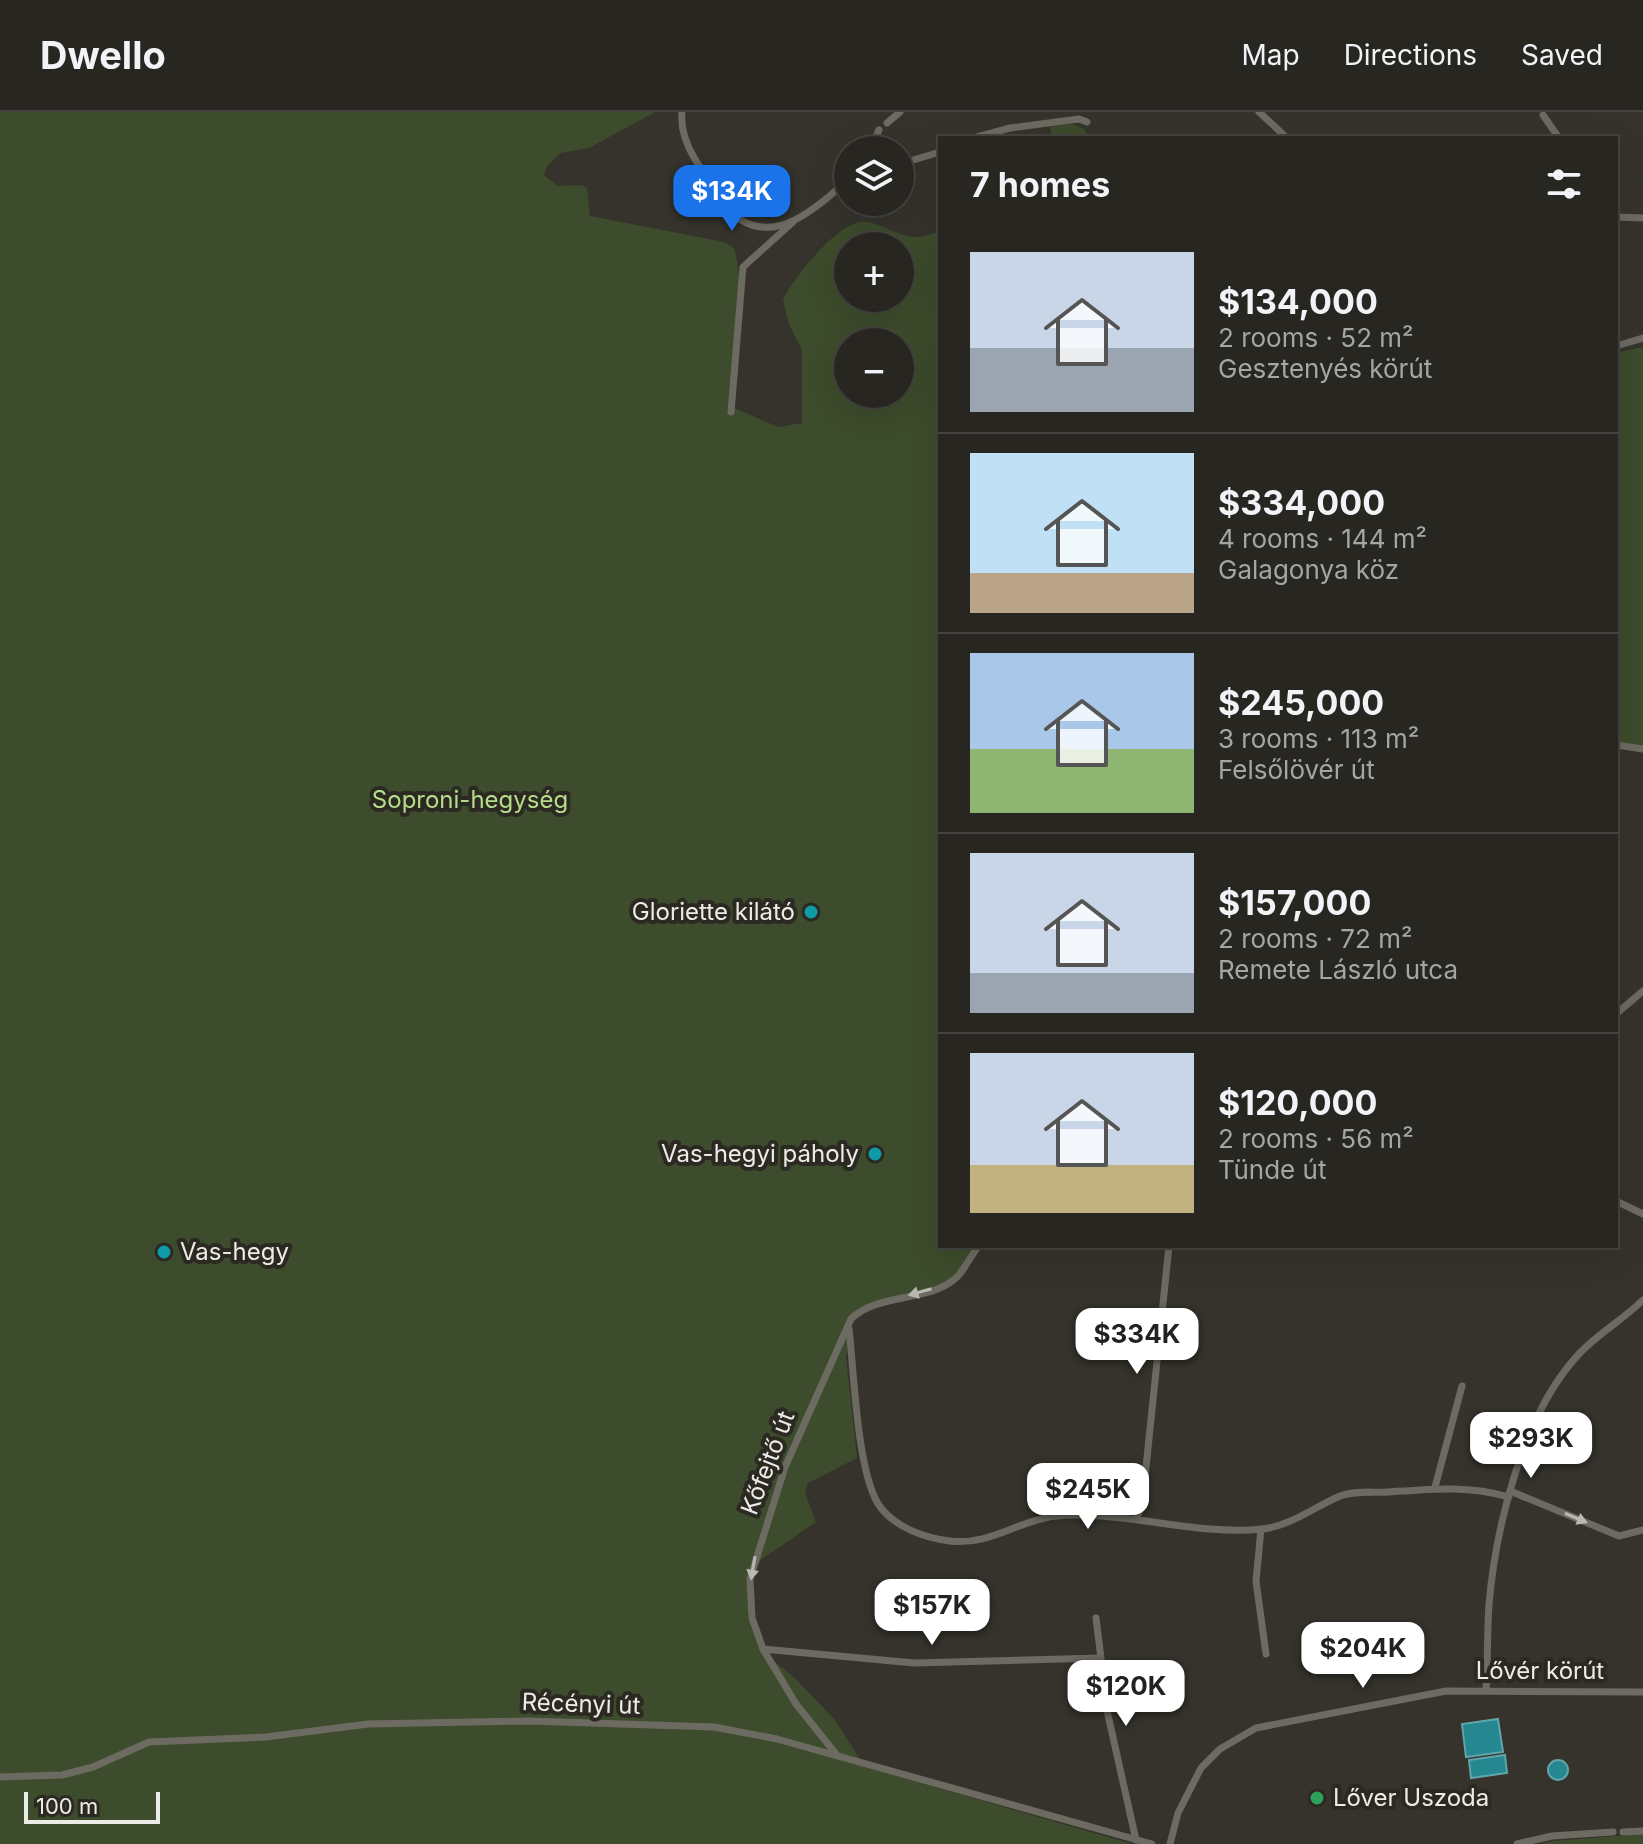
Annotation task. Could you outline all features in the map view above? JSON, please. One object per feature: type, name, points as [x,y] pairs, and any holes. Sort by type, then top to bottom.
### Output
[{"type":"street","points":[[682,112],[681,130],[687,146],[741,220],[757,227],[793,222]]},
{"type":"street","points":[[887,123],[900,112]]},
{"type":"street","points":[[1259,112],[1275,134]]},
{"type":"street","points":[[1543,115],[1558,136]]},
{"type":"street","points":[[980,136],[1010,128],[1079,119],[1087,122]]},
{"type":"street","points":[[876,136],[879,130]]},
{"type":"street","points":[[914,160],[938,153]]},
{"type":"street","points":[[731,412],[743,267],[834,191]]},
{"type":"street","points":[[1618,217],[1643,218]]},
{"type":"street","points":[[1618,345],[1643,338]]},
{"type":"street","points":[[1618,745],[1643,749]]},
{"type":"street","points":[[1618,1012],[1643,991]]},
{"type":"street","points":[[1618,1202],[1643,1214]]},
{"type":"street","name":"Kőfejtő út","points":[[837,1756],[796,1704],[763,1649],[752,1618],[751,1566],[785,1467],[839,1341],[855,1315],[942,1286],[957,1277],[978,1248]]},
{"type":"street","points":[[1136,1519],[1142,1506],[1151,1390],[1169,1248]]},
{"type":"street","points":[[1486,1689],[1489,1604],[1510,1494],[1532,1433],[1563,1373],[1591,1341],[1643,1300]]},
{"type":"street","points":[[849,1329],[866,1468],[878,1505],[893,1520],[932,1537],[970,1541],[1053,1516],[1261,1529],[1299,1517],[1341,1496],[1435,1487],[1510,1494],[1619,1536],[1643,1530]]},
{"type":"street","points":[[1435,1487],[1462,1386]]},
{"type":"street","points":[[1261,1529],[1256,1581],[1266,1654]]},
{"type":"street","points":[[1096,1618],[1110,1729],[1136,1840]]},
{"type":"street","points":[[763,1649],[914,1663],[1100,1658]]},
{"type":"street","name":"Lővér körút","points":[[1170,1844],[1178,1813],[1201,1768],[1220,1749],[1256,1728],[1446,1691],[1643,1692]]},
{"type":"street","name":"Récényi út","points":[[0,1777],[62,1775],[93,1767],[149,1742],[266,1737],[368,1724],[453,1722],[714,1727],[777,1739],[1152,1844]]},
{"type":"street","points":[[1623,1832],[1643,1831]]},
{"type":"street","points":[[1517,1844],[1552,1836],[1613,1832]]},
{"type":"green space","name":"Soproni-hegység","points":[[0,112],[655,112],[589,148],[560,153],[548,165],[544,175],[558,186],[581,185],[587,188],[590,216],[724,242],[734,248],[740,305],[730,406],[778,427],[802,423],[802,350],[789,324],[783,300],[796,278],[834,237],[834,312],[914,312],[914,237],[938,232],[938,1248],[978,1248],[963,1271],[942,1286],[896,1299],[851,1319],[846,1357],[857,1458],[808,1483],[805,1493],[816,1522],[762,1559],[748,1579],[748,1616],[760,1650],[795,1678],[835,1720],[865,1767],[1132,1844],[0,1844]]},
{"type":"green space","points":[[1072,124],[1084,129],[1089,136],[1052,136],[1050,127]]},
{"type":"green space","name":"Soproni-hegység","points":[[857,223],[878,225],[895,232],[841,232]]},
{"type":"green space","points":[[1643,347],[1643,750],[1618,746],[1618,353]]},
{"type":"green space","points":[[1643,1834],[1643,1844],[1539,1844],[1553,1841]]},
{"type":"water","points":[[1498,1719],[1503,1752],[1466,1757],[1462,1724]]},
{"type":"water","points":[[1505,1755],[1507,1773],[1471,1778],[1469,1760]]},
{"type":"water","points":[[1558,1760],[1565,1763],[1568,1770],[1565,1777],[1558,1780],[1551,1777],[1548,1770],[1551,1763]]},
{"type":"place","name":"Gloriette kilátó","points":[[811,912]]},
{"type":"place","name":"Vas-hegyi páholy","points":[[875,1154]]},
{"type":"place","name":"Vas-hegy","points":[[164,1252]]},
{"type":"place","name":"Lőver Uszoda","points":[[1317,1798]]}]
